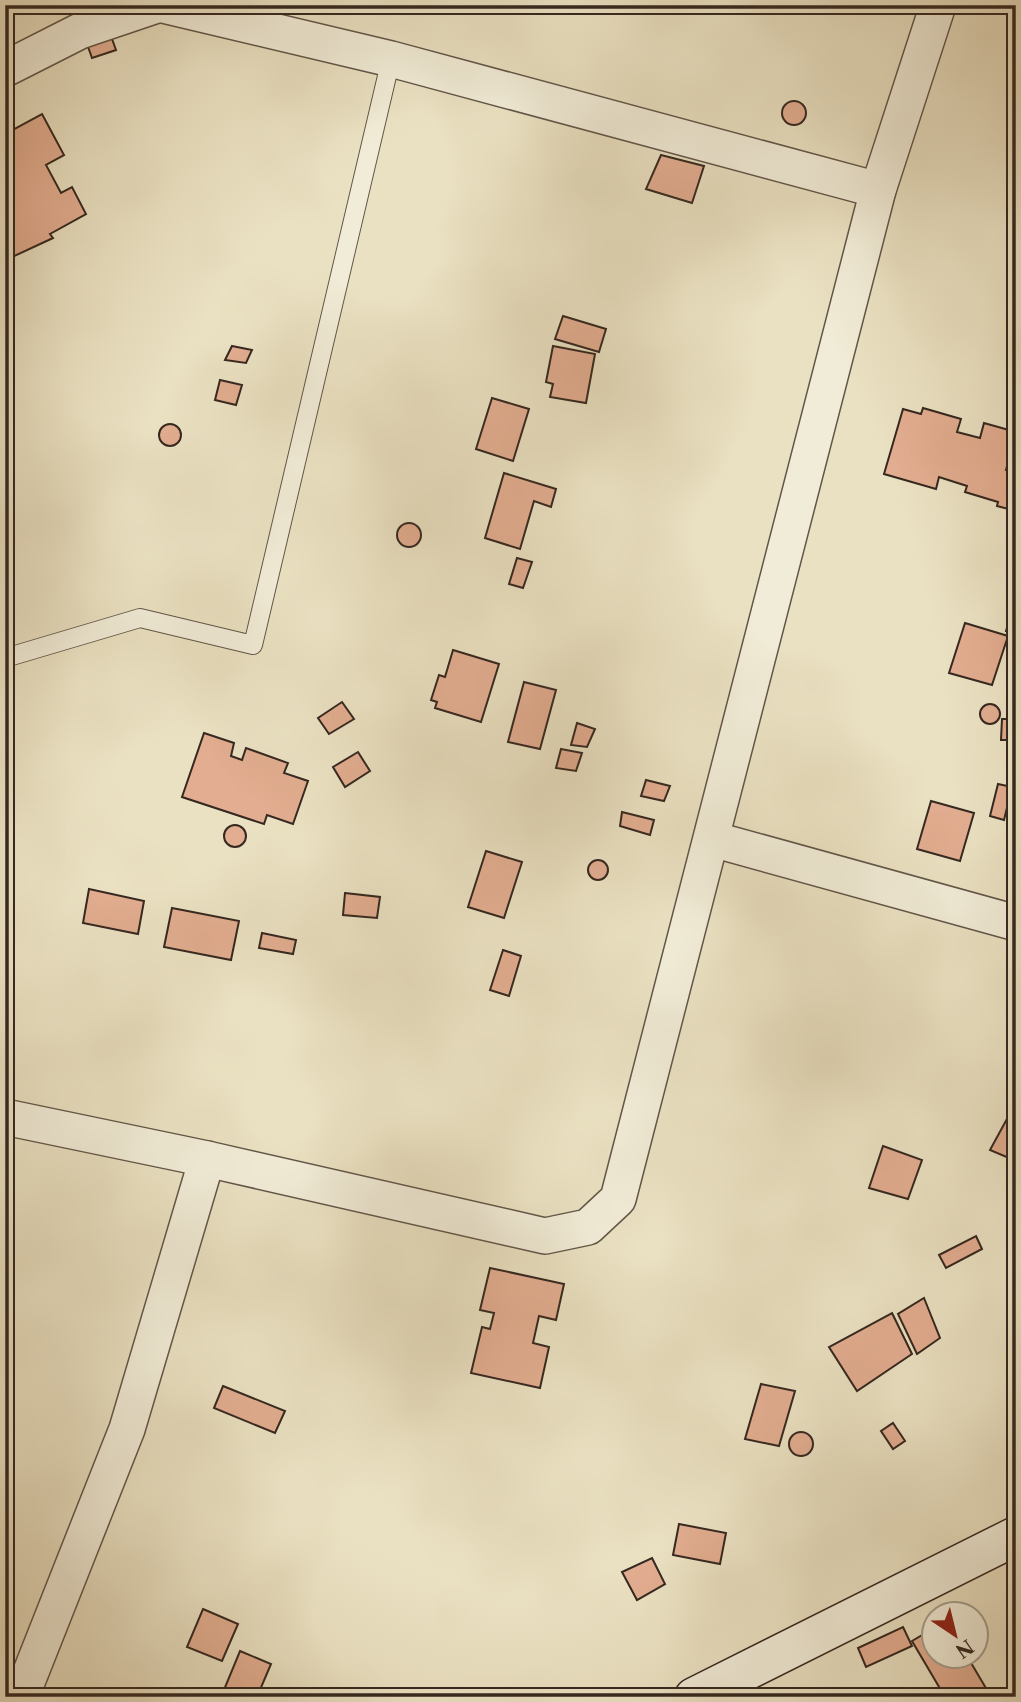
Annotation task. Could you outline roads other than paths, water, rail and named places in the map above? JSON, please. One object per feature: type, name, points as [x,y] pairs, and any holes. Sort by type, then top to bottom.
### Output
[{"type":"street","points":[[5,69],[80,31],[157,5]]},
{"type":"street","points":[[163,5],[391,59],[878,190]]},
{"type":"street","points":[[5,1117],[207,1159],[545,1236],[587,1227],[618,1199],[878,190],[938,5]]},
{"type":"street","points":[[712,839],[1016,923]]},
{"type":"street","points":[[21,1697],[127,1429],[207,1159]]},
{"type":"street","points":[[694,1697],[1016,1536]]},
{"type":"lane","points":[[5,658],[140,618],[253,645],[391,59]]}]
